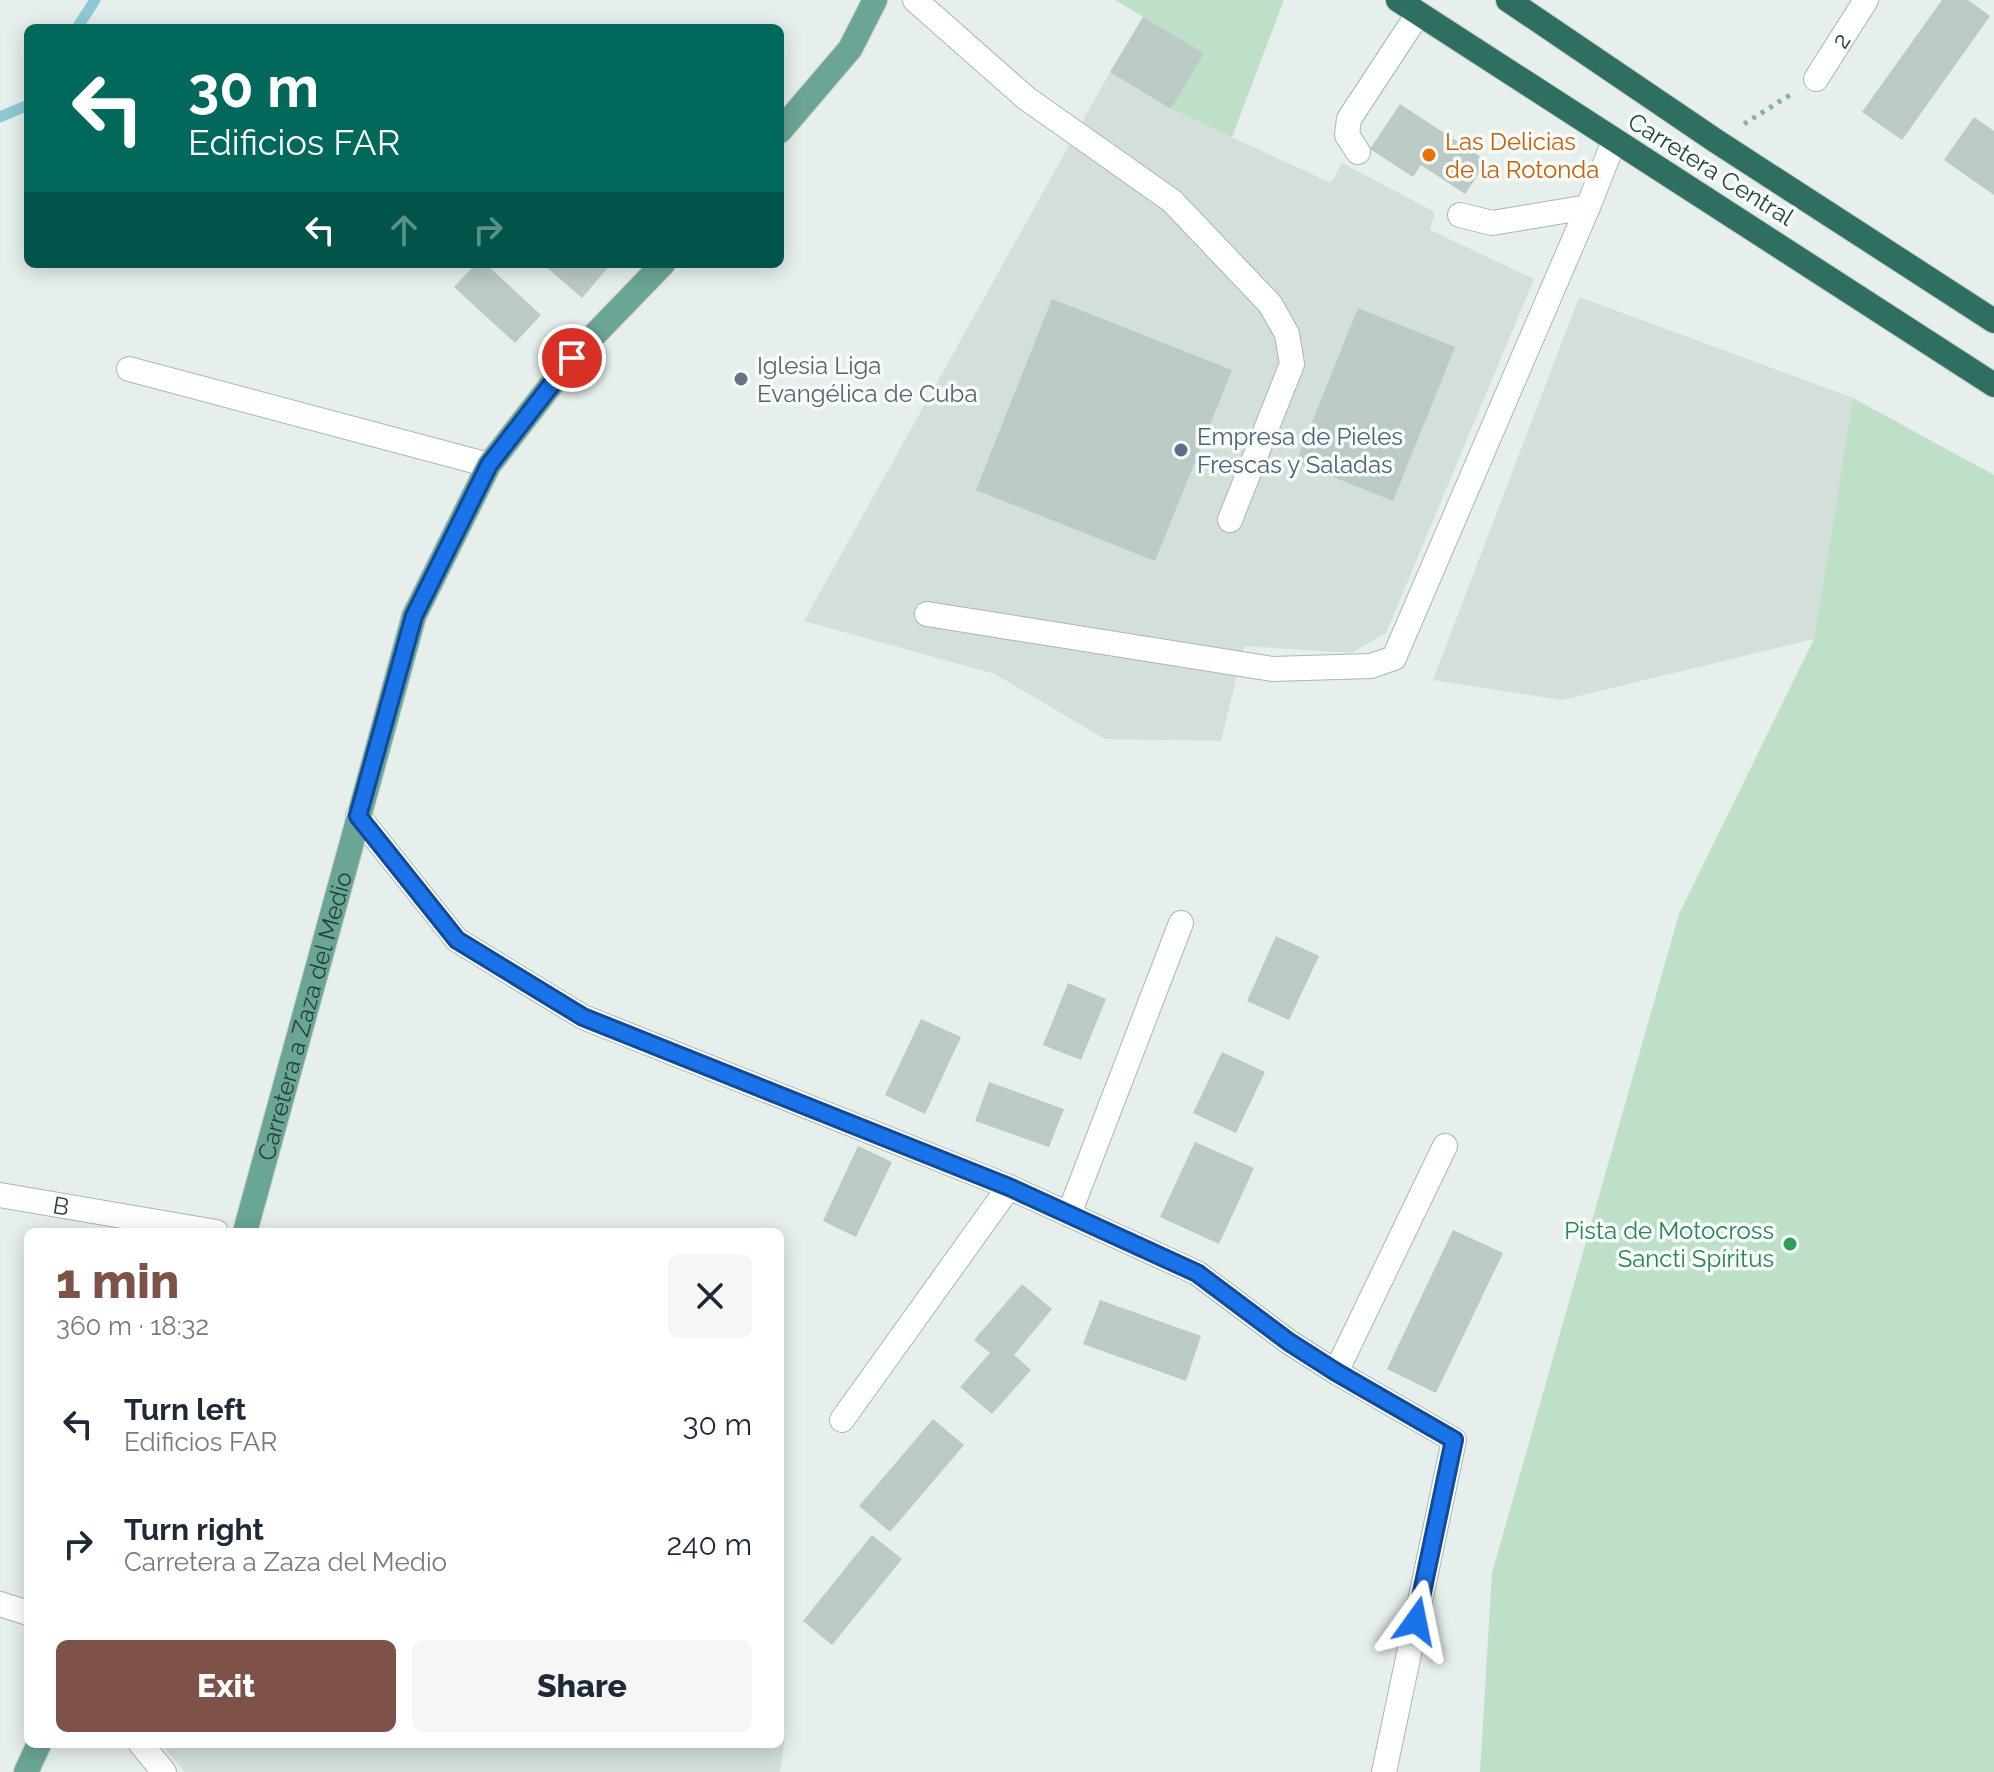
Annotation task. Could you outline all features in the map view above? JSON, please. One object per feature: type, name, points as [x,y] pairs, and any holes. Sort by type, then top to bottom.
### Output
[{"type":"highway","name":"Carretera Central","points":[[1398,0],[1994,385]]},
{"type":"highway","name":"Carretera Central","points":[[1508,0],[1716,141],[1994,321]]},
{"type":"main road","points":[[784,126],[850,49],[875,0]]},
{"type":"main road","name":"Carretera a Zaza del Medio","points":[[246,1228],[414,616],[489,465],[572,358],[659,268]]},
{"type":"main road","points":[[26,1772],[37,1748]]},
{"type":"street","points":[[915,0],[1026,98],[1172,201],[1270,304],[1287,334],[1292,364],[1230,520]]},
{"type":"street","name":"2","points":[[1816,79],[1866,0]]},
{"type":"street","points":[[1358,152],[1347,135],[1349,119],[1418,14]]},
{"type":"street","points":[[927,614],[1272,669],[1371,666],[1394,658],[1614,141]]},
{"type":"street","points":[[1460,215],[1492,223],[1588,207]]},
{"type":"street","points":[[129,369],[489,465]]},
{"type":"street","points":[[358,816],[457,940],[583,1017],[1009,1187],[1197,1273],[1289,1342],[1454,1440],[1384,1772]]},
{"type":"street","points":[[1069,1214],[1181,923]]},
{"type":"street","points":[[1336,1372],[1445,1146]]},
{"type":"street","points":[[842,1420],[1009,1187]]},
{"type":"street","name":"B","points":[[0,1195],[193,1228]]},
{"type":"street","points":[[0,1604],[24,1612]]},
{"type":"street","points":[[144,1748],[164,1772]]},
{"type":"path","points":[[1716,141],[1816,79]]},
{"type":"shaded area","name":"Empresa de Pieles Frescas y Saladas","points":[[1110,72],[1171,109],[1331,183],[1342,163],[1435,212],[1430,230],[1534,279],[1386,633],[1351,653],[1244,646],[1221,741],[1105,739],[995,674],[804,621]]},
{"type":"shaded area","points":[[1579,297],[1853,398],[1814,639],[1562,700],[1433,680]]},
{"type":"shaded area","points":[[164,1748],[783,1748],[780,1772],[185,1772]]},
{"type":"green space","points":[[1115,0],[1284,0],[1232,137],[1171,109],[1203,53]]},
{"type":"green space","name":"Pista de Motocross Sancti Spíritus","points":[[1853,398],[1994,475],[1994,1772],[1480,1772],[1492,1573],[1679,914],[1814,639]]},
{"type":"building","points":[[1942,0],[1968,0],[1990,16],[1902,140],[1862,112]]},
{"type":"building","points":[[1143,17],[1204,53],[1171,109],[1110,72]]},
{"type":"building","name":"Las Delicias de la Rotonda","points":[[1400,104],[1487,161],[1465,194],[1421,165],[1413,177],[1370,149]]},
{"type":"building","points":[[1974,117],[1994,131],[1994,195],[1944,160]]},
{"type":"building","points":[[472,268],[490,268],[541,315],[515,343],[454,287]]},
{"type":"building","points":[[548,268],[608,268],[582,298]]},
{"type":"building","points":[[1052,299],[1232,370],[1155,561],[976,490]]},
{"type":"building","points":[[1358,308],[1455,347],[1393,501],[1296,462]]},
{"type":"building","points":[[1276,936],[1319,956],[1289,1020],[1247,1001]]},
{"type":"building","points":[[1068,983],[1106,999],[1081,1060],[1043,1045]]},
{"type":"building","points":[[921,1019],[961,1037],[925,1114],[885,1095]]},
{"type":"building","points":[[1222,1052],[1265,1072],[1236,1133],[1193,1113]]},
{"type":"building","points":[[989,1082],[1064,1109],[1049,1147],[975,1121]]},
{"type":"building","points":[[1195,1142],[1254,1168],[1219,1244],[1160,1217]]},
{"type":"building","points":[[858,1146],[892,1162],[856,1237],[823,1221]]},
{"type":"building","points":[[1453,1230],[1503,1253],[1436,1393],[1387,1369]]},
{"type":"building","points":[[1022,1284],[1052,1309],[1014,1355],[1031,1370],[992,1414],[960,1387],[990,1353],[974,1340]]},
{"type":"building","points":[[1100,1300],[1201,1336],[1186,1381],[1083,1344]]},
{"type":"building","points":[[933,1419],[964,1445],[890,1532],[859,1506]]},
{"type":"building","points":[[872,1535],[902,1559],[832,1645],[803,1621]]},
{"type":"waterway","points":[[80,24],[95,0]]},
{"type":"waterway","points":[[0,117],[24,107]]},
{"type":"place","name":"Las Delicias de la Rotonda","points":[[1429,155]]},
{"type":"place","name":"Iglesia Liga Evangélica de Cuba","points":[[741,379]]},
{"type":"place","name":"Empresa de Pieles Frescas y Saladas","points":[[1181,450]]},
{"type":"place","name":"Pista de Motocross Sancti Spíritus","points":[[1790,1244]]},
{"type":"route","points":[[572,358],[489,465],[414,616],[358,816],[457,940],[583,1017],[1009,1187],[1197,1273],[1289,1342],[1454,1440],[1416,1621]]}]
